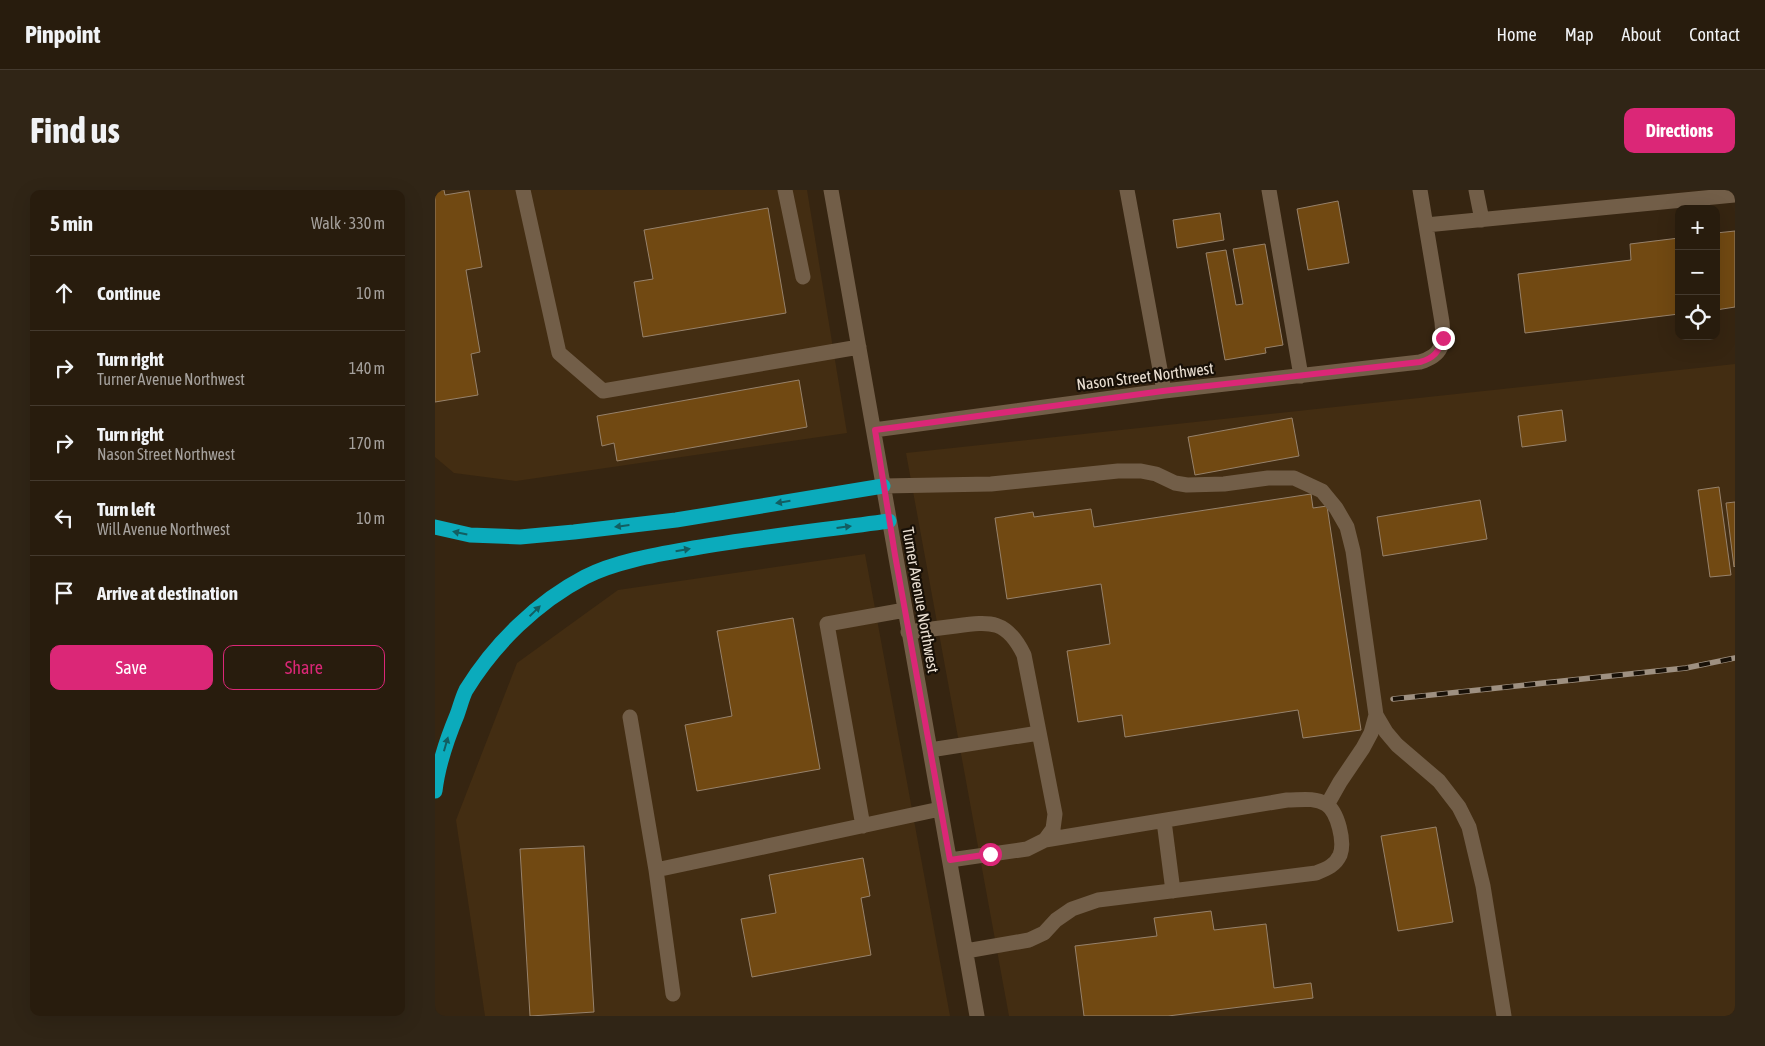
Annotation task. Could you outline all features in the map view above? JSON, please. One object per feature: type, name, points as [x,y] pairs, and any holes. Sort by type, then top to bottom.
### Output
[{"type":"highway","points":[[435,527],[480,535],[520,536],[565,533],[676,520],[883,486]]},
{"type":"highway","points":[[435,791],[449,734],[471,684],[497,647],[541,604],[586,576],[624,562],[664,553],[746,539],[889,521]]},
{"type":"street","points":[[523,190],[559,353],[603,392],[859,347]]},
{"type":"street","points":[[785,190],[803,277]]},
{"type":"street","name":"Turner Avenue Northwest","points":[[831,190],[875,430],[889,521],[977,1016]]},
{"type":"street","points":[[1127,190],[1163,391]]},
{"type":"street","points":[[1269,190],[1301,376]]},
{"type":"street","points":[[1420,190],[1426,226],[1677,195],[1735,195]]},
{"type":"street","points":[[1476,190],[1482,220]]},
{"type":"street","name":"Nason Street Northwest","points":[[875,430],[1163,391],[1420,362],[1431,359],[1440,349],[1443,338],[1426,226]]},
{"type":"street","points":[[883,486],[991,484],[1118,471],[1141,471],[1187,485],[1224,484],[1268,478],[1294,478],[1322,491],[1337,508],[1347,527],[1353,551],[1375,715],[1371,733],[1327,805]]},
{"type":"street","points":[[863,826],[827,624],[905,610]]},
{"type":"street","points":[[909,632],[985,622],[1001,627],[1016,639],[1024,655],[1055,814],[1053,829],[1045,840]]},
{"type":"street","points":[[1375,715],[1397,745],[1439,781],[1459,807],[1469,827],[1483,886],[1504,1016]]},
{"type":"street","points":[[630,718],[656,870],[673,994]]},
{"type":"street","points":[[930,750],[1039,733]]},
{"type":"street","points":[[950,860],[1027,849],[1045,840],[1287,800],[1312,800],[1327,805],[1337,820],[1342,836],[1340,854],[1331,866],[1316,873],[1098,900],[1072,909],[1056,920],[1044,933],[1029,940],[966,951]]},
{"type":"street","points":[[656,870],[940,809]]},
{"type":"street","points":[[1164,821],[1173,891]]},
{"type":"shaded area","points":[[435,190],[807,190],[847,433],[516,481],[454,473],[435,457]]},
{"type":"shaded area","points":[[1735,364],[1735,1016],[1009,1016],[906,453]]},
{"type":"shaded area","points":[[865,554],[950,1016],[485,1016],[456,820],[517,663],[618,590]]},
{"type":"building","points":[[435,190],[444,190],[445,195],[469,191],[482,267],[466,270],[480,352],[471,354],[478,395],[435,402]]},
{"type":"building","points":[[1338,201],[1349,263],[1308,270],[1297,209]]},
{"type":"building","points":[[768,208],[786,313],[643,337],[634,282],[653,279],[644,230]]},
{"type":"building","points":[[1220,213],[1224,240],[1177,248],[1173,220]]},
{"type":"building","points":[[1735,231],[1735,307],[1720,309],[1720,250],[1720,233]]},
{"type":"building","points":[[1675,238],[1675,314],[1525,333],[1518,274],[1631,260],[1630,244]]},
{"type":"building","points":[[1265,244],[1283,345],[1265,348],[1266,353],[1225,360],[1206,253],[1226,250],[1236,305],[1243,304],[1233,249]]},
{"type":"building","points":[[799,380],[807,427],[617,461],[614,443],[602,446],[597,416]]},
{"type":"building","points":[[1562,410],[1566,441],[1522,447],[1518,416]]},
{"type":"building","points":[[1292,418],[1299,456],[1195,475],[1188,437]]},
{"type":"building","points":[[1719,487],[1731,575],[1710,577],[1698,490]]},
{"type":"building","points":[[1311,494],[1313,508],[1327,506],[1361,730],[1303,738],[1298,710],[1125,737],[1122,715],[1078,722],[1067,651],[1110,644],[1101,584],[1007,599],[995,518],[1033,512],[1034,517],[1091,509],[1094,527]]},
{"type":"building","points":[[1480,500],[1487,539],[1383,556],[1377,517]]},
{"type":"building","points":[[1735,502],[1735,566],[1734,567],[1726,503]]},
{"type":"building","points":[[793,618],[820,769],[697,791],[685,725],[732,716],[717,631]]},
{"type":"building","points":[[1436,827],[1453,922],[1398,931],[1381,836]]},
{"type":"building","points":[[584,846],[594,1012],[530,1016],[520,849]]},
{"type":"building","points":[[863,858],[870,896],[861,898],[871,955],[752,977],[741,919],[776,913],[769,875]]},
{"type":"building","points":[[1211,911],[1214,930],[1266,924],[1274,988],[1311,983],[1313,998],[1168,1016],[1084,1016],[1075,946],[1157,936],[1154,918]]},
{"type":"railway","points":[[1393,699],[1686,668],[1735,658]]},
{"type":"route","points":[[990,854],[950,860],[895,555],[875,430],[1163,391],[1420,362],[1431,359],[1440,349],[1443,338]]}]
